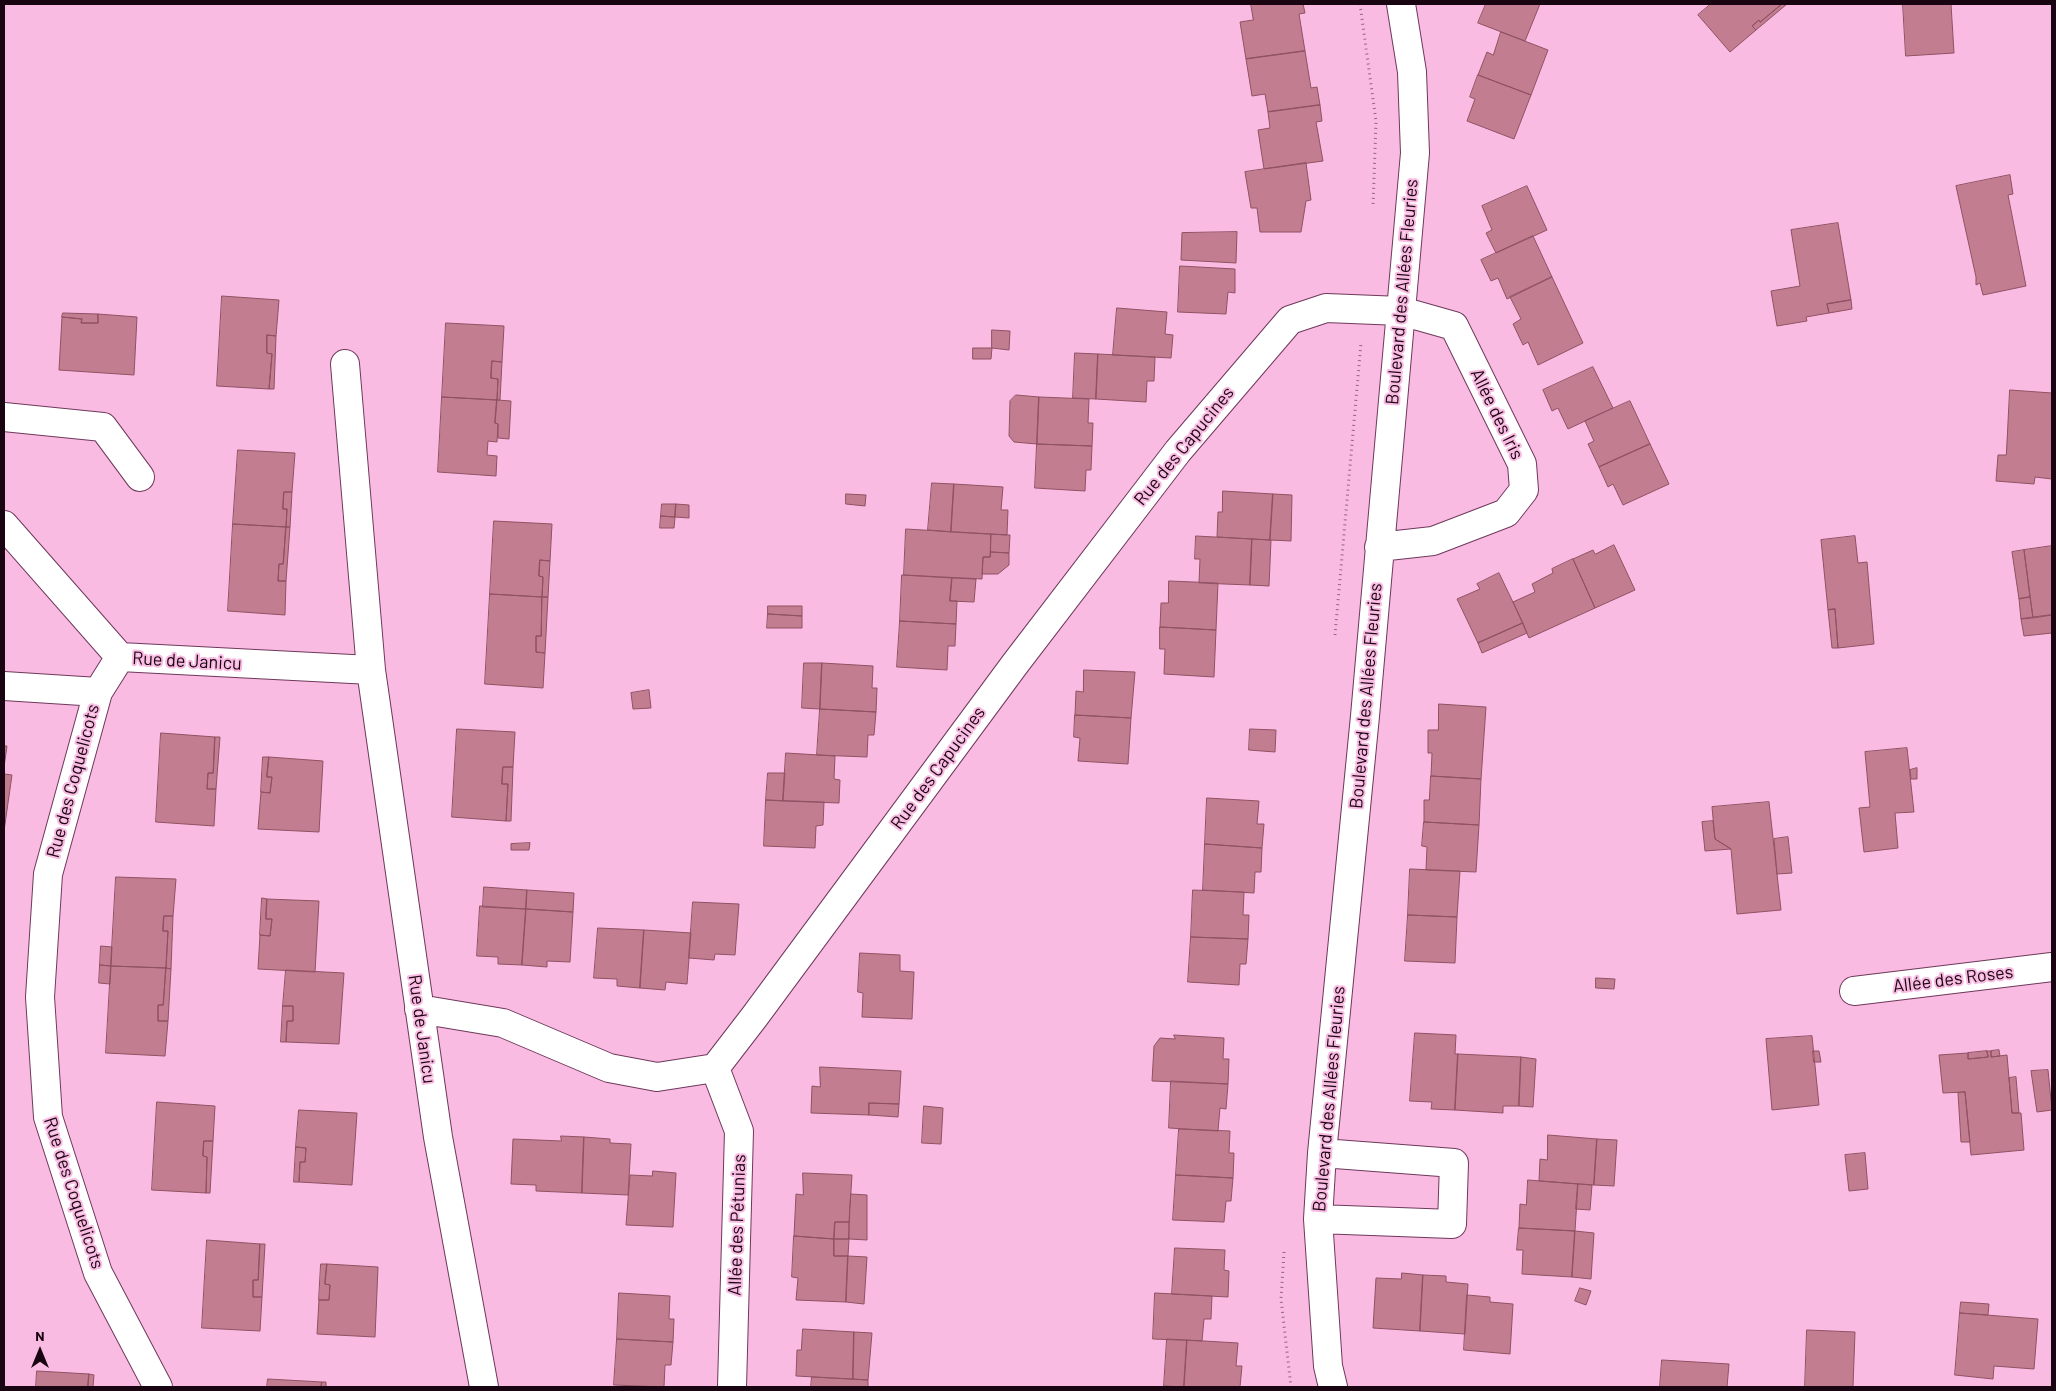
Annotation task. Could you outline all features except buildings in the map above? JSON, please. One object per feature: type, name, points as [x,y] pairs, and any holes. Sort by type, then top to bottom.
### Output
[{"type":"street","name":"Boulevard des Allées Fleuries","points":[[1333,1387],[1328,1366],[1318,1218],[1322,1153],[1364,726],[1414,153],[1412,72],[1401,4]]},
{"type":"street","name":"Rue des Capucines","points":[[715,1068],[1015,664],[1184,444],[1290,320],[1326,308],[1400,311]]},
{"type":"street","name":"Allée des Iris","points":[[1379,547],[1433,541],[1506,513],[1524,490],[1522,464],[1454,326],[1400,311]]},
{"type":"street","name":"Rue de Janicu","points":[[345,364],[371,670],[438,1137],[484,1387]]},
{"type":"street","points":[[4,418],[103,427],[140,477]]},
{"type":"street","name":"Rue de Janicu","points":[[4,525],[120,657],[371,670]]},
{"type":"street","name":"Rue des Coquelicots","points":[[120,657],[98,692],[48,874],[40,997],[48,1117],[98,1273],[158,1387]]},
{"type":"street","points":[[4,686],[98,692]]},
{"type":"street","name":"Allée des Roses","points":[[1854,991],[2052,967]]},
{"type":"street","points":[[419,1009],[503,1023],[609,1068],[657,1077],[715,1068]]},
{"type":"street","name":"Allée des Pétunias","points":[[715,1068],[740,1132],[732,1387]]},
{"type":"street","points":[[1318,1218],[1452,1224],[1454,1163],[1322,1153]]},
{"type":"path","points":[[1360,4],[1376,121],[1373,208]]},
{"type":"path","points":[[1335,636],[1364,310]]},
{"type":"path","points":[[1284,1250],[1281,1298],[1291,1387]]}]
